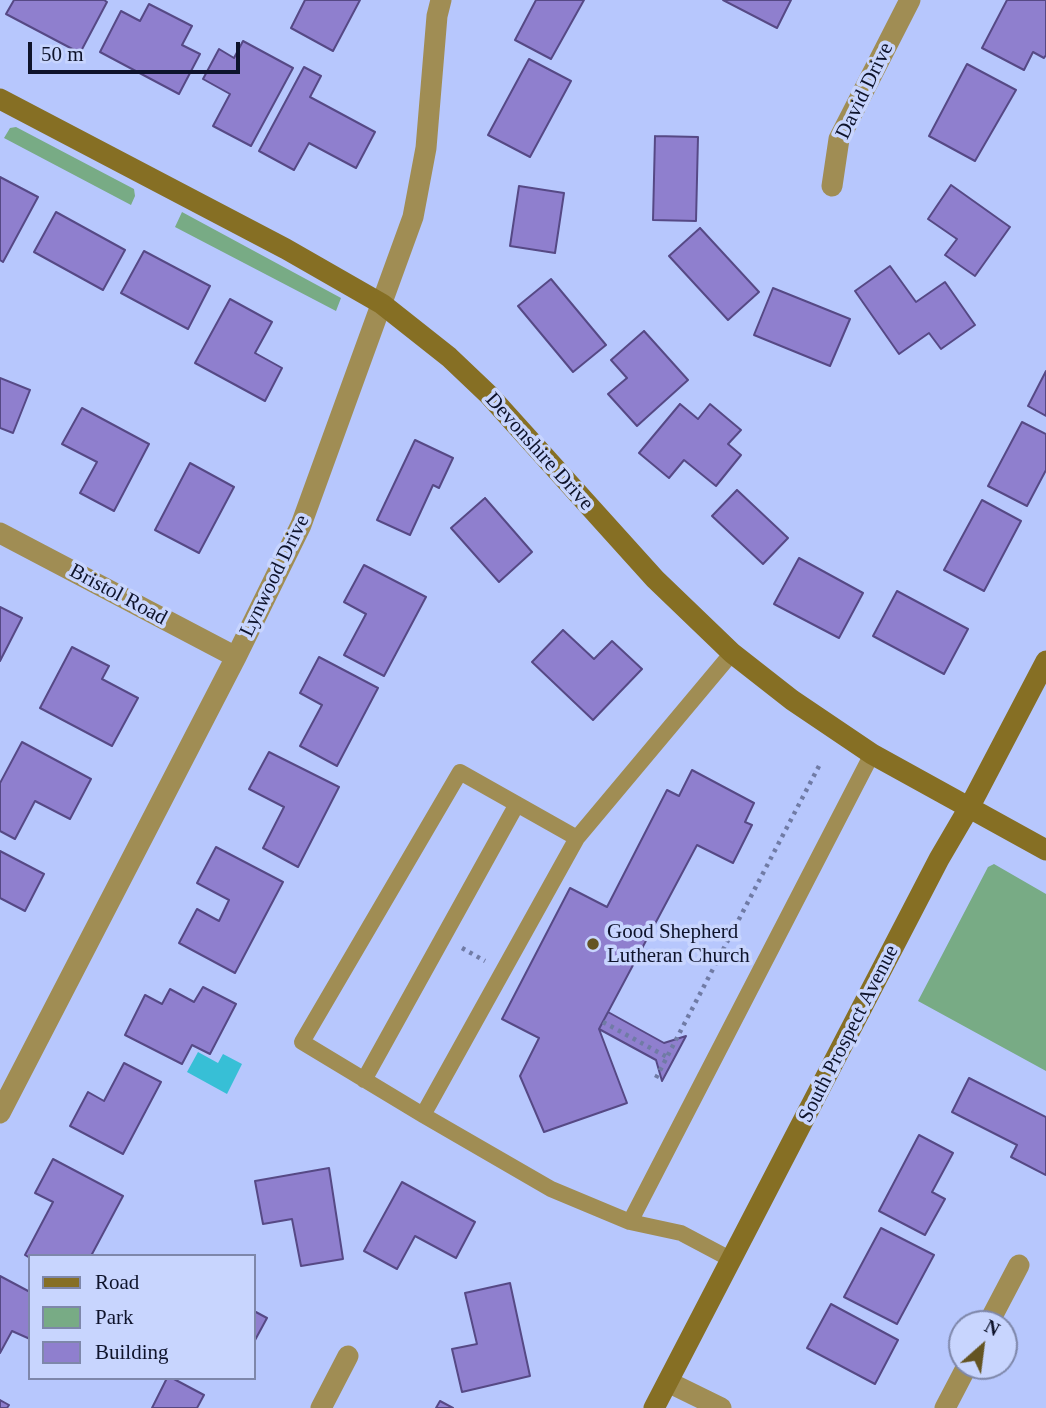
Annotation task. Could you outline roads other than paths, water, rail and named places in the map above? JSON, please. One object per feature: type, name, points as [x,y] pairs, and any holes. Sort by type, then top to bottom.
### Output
[{"type":"street","name":"Lynwood Drive","points":[[0,1113],[301,526],[413,217],[426,148],[438,16],[442,0]]},
{"type":"street","name":"David Drive","points":[[832,186],[839,139],[910,0]]},
{"type":"street","name":"Devonshire Drive","points":[[0,99],[286,248],[382,304],[449,357],[489,394],[654,579],[732,653],[793,701],[872,754],[1046,850]]},
{"type":"street","name":"Bristol Road","points":[[0,533],[236,657]]},
{"type":"street","name":"South Prospect Avenue","points":[[654,1408],[939,859],[1046,662]]},
{"type":"street","points":[[995,1310],[1018,1265]]},
{"type":"street","points":[[321,1408],[348,1356]]},
{"type":"street","points":[[945,1408],[960,1380]]},
{"type":"street","points":[[668,1381],[721,1408]]},
{"type":"lane","points":[[423,1115],[577,838],[732,653]]},
{"type":"lane","points":[[630,1222],[872,754]]},
{"type":"lane","points":[[577,838],[460,772],[302,1042],[551,1189],[630,1222],[681,1233],[732,1260]]},
{"type":"lane","points":[[364,1080],[517,804]]},
{"type":"place","name":"Good Shepherd Lutheran Church","points":[[593,944]]}]
